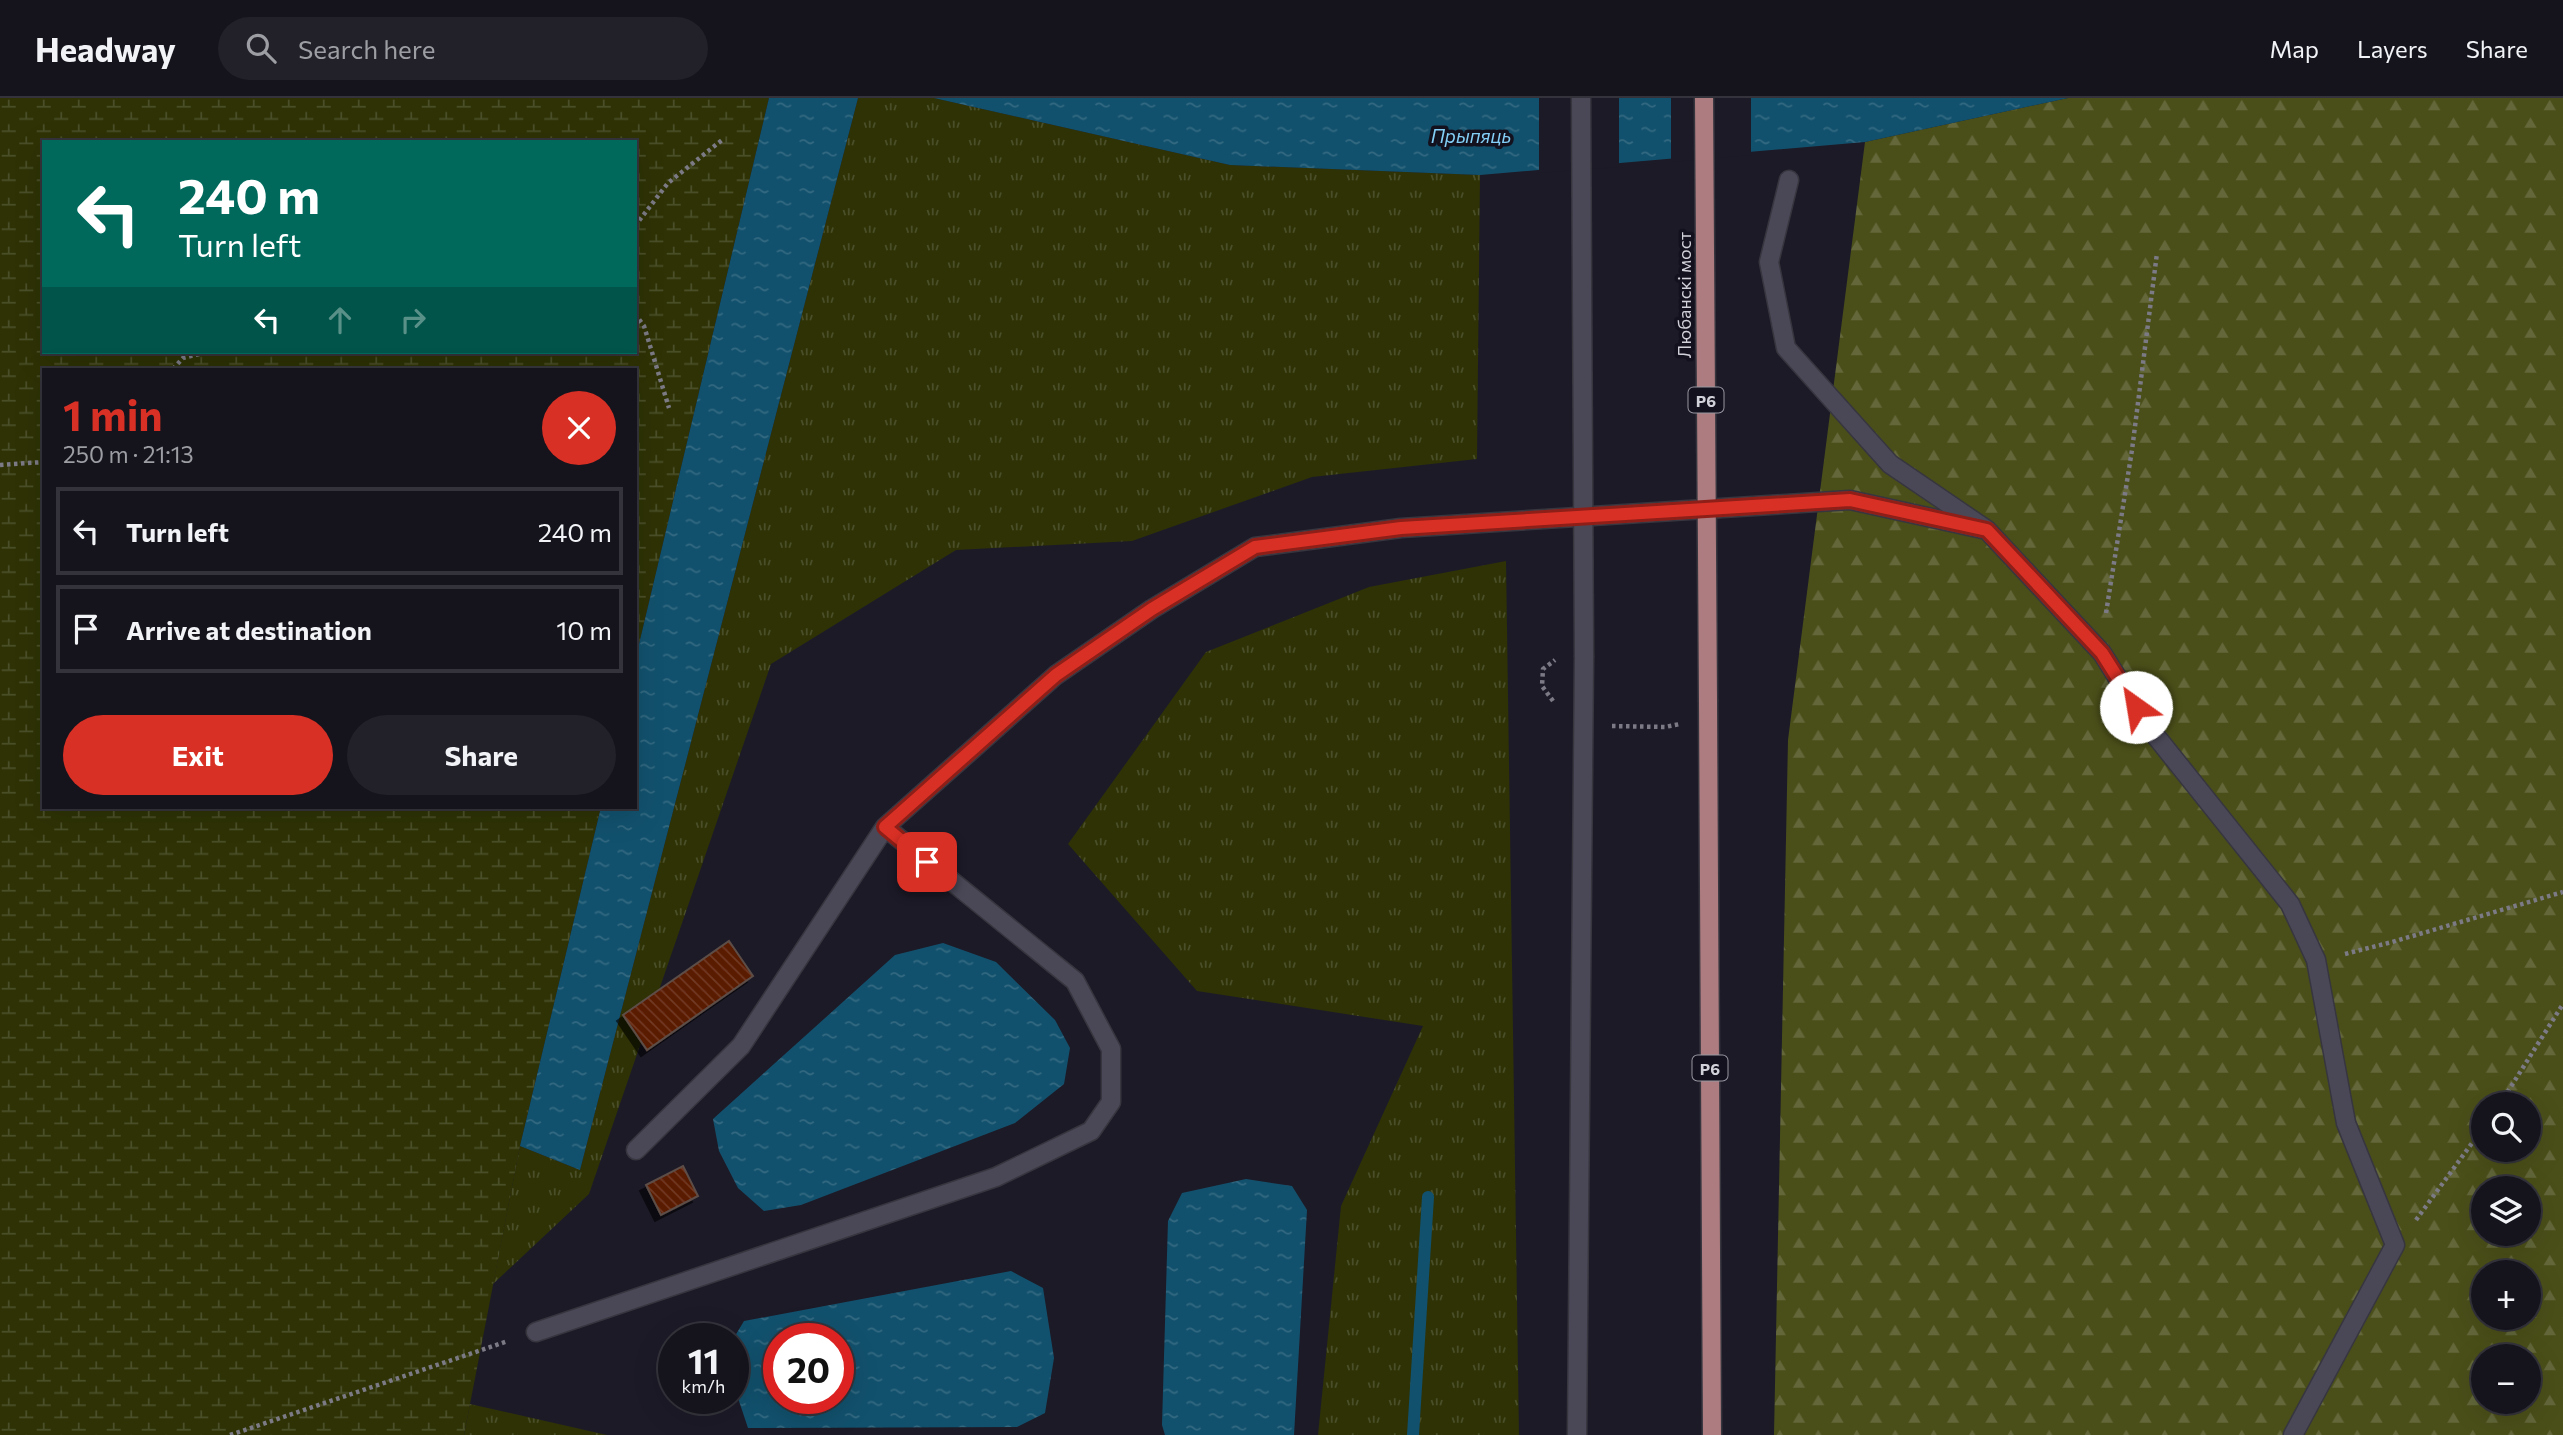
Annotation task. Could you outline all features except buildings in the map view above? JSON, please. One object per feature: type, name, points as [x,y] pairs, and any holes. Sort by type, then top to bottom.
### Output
[{"type":"main road","name":"Любанскі мост","points":[[1704,98],[1712,1435]]},
{"type":"lane","points":[[1577,1435],[1584,657],[1581,98]]},
{"type":"lane","points":[[1789,180],[1769,262],[1786,348],[1890,464],[1987,530],[2102,653],[2147,725],[2290,904],[2316,960],[2346,1123],[2395,1245],[2292,1435]]},
{"type":"lane","points":[[636,1150],[741,1046],[885,827],[1056,675],[1152,609],[1255,547],[1401,528],[1850,500],[1987,530]]},
{"type":"lane","points":[[536,1332],[996,1177],[1091,1130],[1111,1102],[1111,1049],[1075,981],[885,827]]},
{"type":"path","points":[[637,223],[668,183],[722,140]]},
{"type":"path","points":[[2102,653],[2110,579],[2132,450],[2157,253]]},
{"type":"path","points":[[637,317],[644,326],[669,408]]},
{"type":"path","points":[[174,368],[183,358],[199,354]]},
{"type":"path","points":[[0,466],[42,462]]},
{"type":"path","points":[[1583,725],[1665,727],[1687,722]]},
{"type":"path","points":[[2316,960],[2392,942],[2563,892]]},
{"type":"path","points":[[2508,1092],[2563,1004]]},
{"type":"path","points":[[2395,1245],[2471,1145]]},
{"type":"path","points":[[230,1435],[536,1332]]},
{"type":"green space","points":[[0,98],[769,98],[637,653],[637,368],[42,368],[42,809],[601,809],[520,1146],[464,1435],[0,1435]]},
{"type":"green space","points":[[858,98],[934,98],[1230,165],[1480,175],[1477,459],[1312,477],[1132,541],[956,550],[771,664],[589,1194],[493,1284],[520,1146],[580,1170]]},
{"type":"green space","points":[[2068,98],[2563,98],[2563,1435],[1774,1435],[1788,740],[1865,142]]},
{"type":"green space","points":[[1506,561],[1519,1435],[1318,1435],[1341,1206],[1423,1026],[1197,991],[1068,844],[1206,652],[1369,587]]},
{"type":"green space","points":[[470,1404],[607,1435],[464,1435]]},
{"type":"water","points":[[769,98],[858,98],[580,1170],[520,1146],[601,809],[637,809],[637,653]]},
{"type":"water","name":"Прыпяць","points":[[934,98],[2068,98],[1865,142],[1480,175],[1230,165]]},
{"type":"water","points":[[943,943],[996,962],[1055,1020],[1070,1048],[1064,1084],[1015,1123],[801,1205],[764,1211],[738,1188],[719,1151],[713,1119],[895,955]]},
{"type":"water","points":[[1246,1179],[1292,1186],[1307,1210],[1294,1435],[1165,1435],[1162,1425],[1168,1221],[1182,1193]]},
{"type":"water","points":[[1011,1271],[1043,1288],[1054,1358],[1045,1413],[1017,1427],[748,1428],[743,1414],[749,1414],[749,1323],[743,1323]]},
{"type":"pier","points":[[1539,98],[1619,98],[1619,167],[1539,173]]},
{"type":"pier","points":[[1671,98],[1751,98],[1751,155],[1671,162]]},
{"type":"waterway","points":[[1413,1435],[1428,1197]]},
{"type":"route","points":[[927,862],[885,827],[1056,675],[1152,609],[1255,547],[1304,540],[1401,528],[1850,500],[1987,530],[2102,653],[2136,707]]}]
